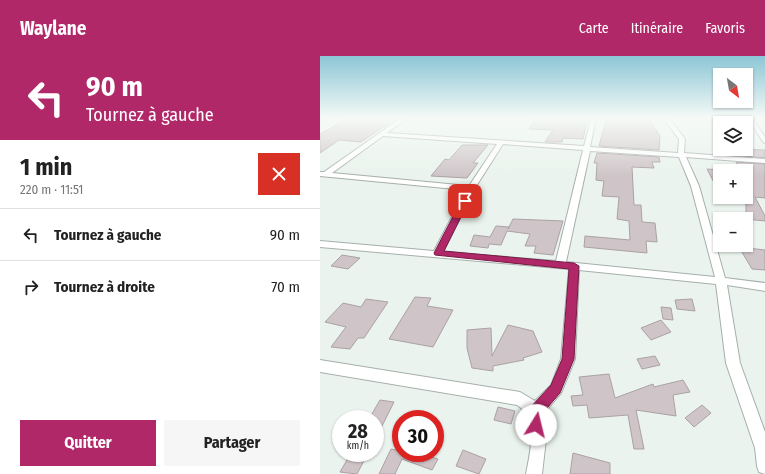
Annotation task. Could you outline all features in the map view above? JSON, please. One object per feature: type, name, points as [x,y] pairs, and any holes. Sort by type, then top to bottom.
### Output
[{"type":"street","points":[[323,174],[376,138]]},
{"type":"street","points":[[428,138],[765,161]]},
{"type":"street","points":[[560,265],[589,138]]},
{"type":"street","points":[[681,138],[681,154],[695,186],[721,281],[734,363],[764,448],[765,466]]},
{"type":"street","points":[[438,253],[472,188],[501,143]]},
{"type":"street","points":[[323,174],[472,188]]},
{"type":"street","points":[[320,244],[438,253],[574,266],[765,287]]},
{"type":"street","points":[[534,413],[556,389],[568,359],[574,266]]},
{"type":"street","points":[[320,366],[520,399],[529,405],[534,413],[539,437],[537,462],[534,474]]},
{"type":"building","points":[[320,138],[368,138],[361,142],[339,140],[320,153]]},
{"type":"building","points":[[548,138],[583,138],[583,139],[563,138],[562,142],[545,142]]},
{"type":"building","points":[[601,138],[660,138],[659,150],[599,146]]},
{"type":"building","points":[[462,145],[488,145],[473,163],[478,163],[467,178],[431,176],[445,159],[449,160]]},
{"type":"building","points":[[753,150],[765,150],[765,158],[743,156],[753,156]]},
{"type":"building","points":[[597,153],[659,157],[660,162],[652,162],[654,168],[632,167],[634,205],[641,205],[642,222],[655,223],[657,242],[646,241],[647,253],[584,247],[585,236],[630,240],[629,221],[617,219],[619,197],[602,196],[604,181],[596,180],[597,163],[594,163]]},
{"type":"building","points":[[736,162],[765,164],[765,198],[755,197],[765,216],[765,221],[753,220],[753,212],[746,212],[746,204],[753,204],[753,164],[737,164]]},
{"type":"building","points":[[707,169],[713,169],[713,181]]},
{"type":"building","points":[[513,219],[563,221],[553,255],[534,253],[536,246],[525,246],[530,234],[507,231],[501,245],[489,244],[488,248],[470,246],[474,235],[490,237],[496,226],[509,227]]},
{"type":"building","points":[[753,249],[765,250],[765,270],[752,269],[742,252],[753,252]]},
{"type":"building","points":[[342,255],[360,258],[348,269],[331,266]]},
{"type":"building","points":[[415,297],[431,298],[427,306],[453,310],[433,347],[389,339]]},
{"type":"building","points":[[366,299],[388,302],[364,338],[358,338],[350,349],[331,347],[346,327],[325,322],[343,303],[361,307]]},
{"type":"building","points":[[692,299],[695,311],[677,309],[675,300]]},
{"type":"building","points":[[661,307],[671,308],[673,320],[663,319]]},
{"type":"building","points":[[661,320],[671,332],[651,340],[641,328]]},
{"type":"building","points":[[508,325],[533,331],[542,352],[523,358],[524,360],[493,366],[493,371],[472,368],[467,348],[467,330],[491,328],[492,356]]},
{"type":"building","points":[[655,356],[660,365],[642,369],[637,359]]},
{"type":"building","points":[[609,374],[615,398],[653,384],[654,387],[683,380],[690,392],[673,395],[676,416],[636,410],[644,449],[634,449],[628,415],[589,418],[587,405],[573,406],[571,396],[583,395],[579,377]]},
{"type":"building","points":[[380,400],[394,402],[384,422],[384,410],[374,410]]},
{"type":"building","points":[[702,405],[711,413],[694,427],[685,418]]},
{"type":"building","points":[[498,407],[515,411],[511,424],[494,420]]},
{"type":"building","points":[[392,449],[392,462],[401,462],[395,474],[379,474]]},
{"type":"building","points":[[463,450],[486,459],[479,474],[456,466]]},
{"type":"building","points":[[573,453],[610,463],[610,474],[570,474]]},
{"type":"building","points":[[346,462],[363,462],[357,474],[340,472]]},
{"type":"building","points":[[410,462],[436,462],[432,470]]},
{"type":"route","points":[[465,201],[438,253],[574,266],[568,359],[556,389],[534,413],[536,425]]}]
